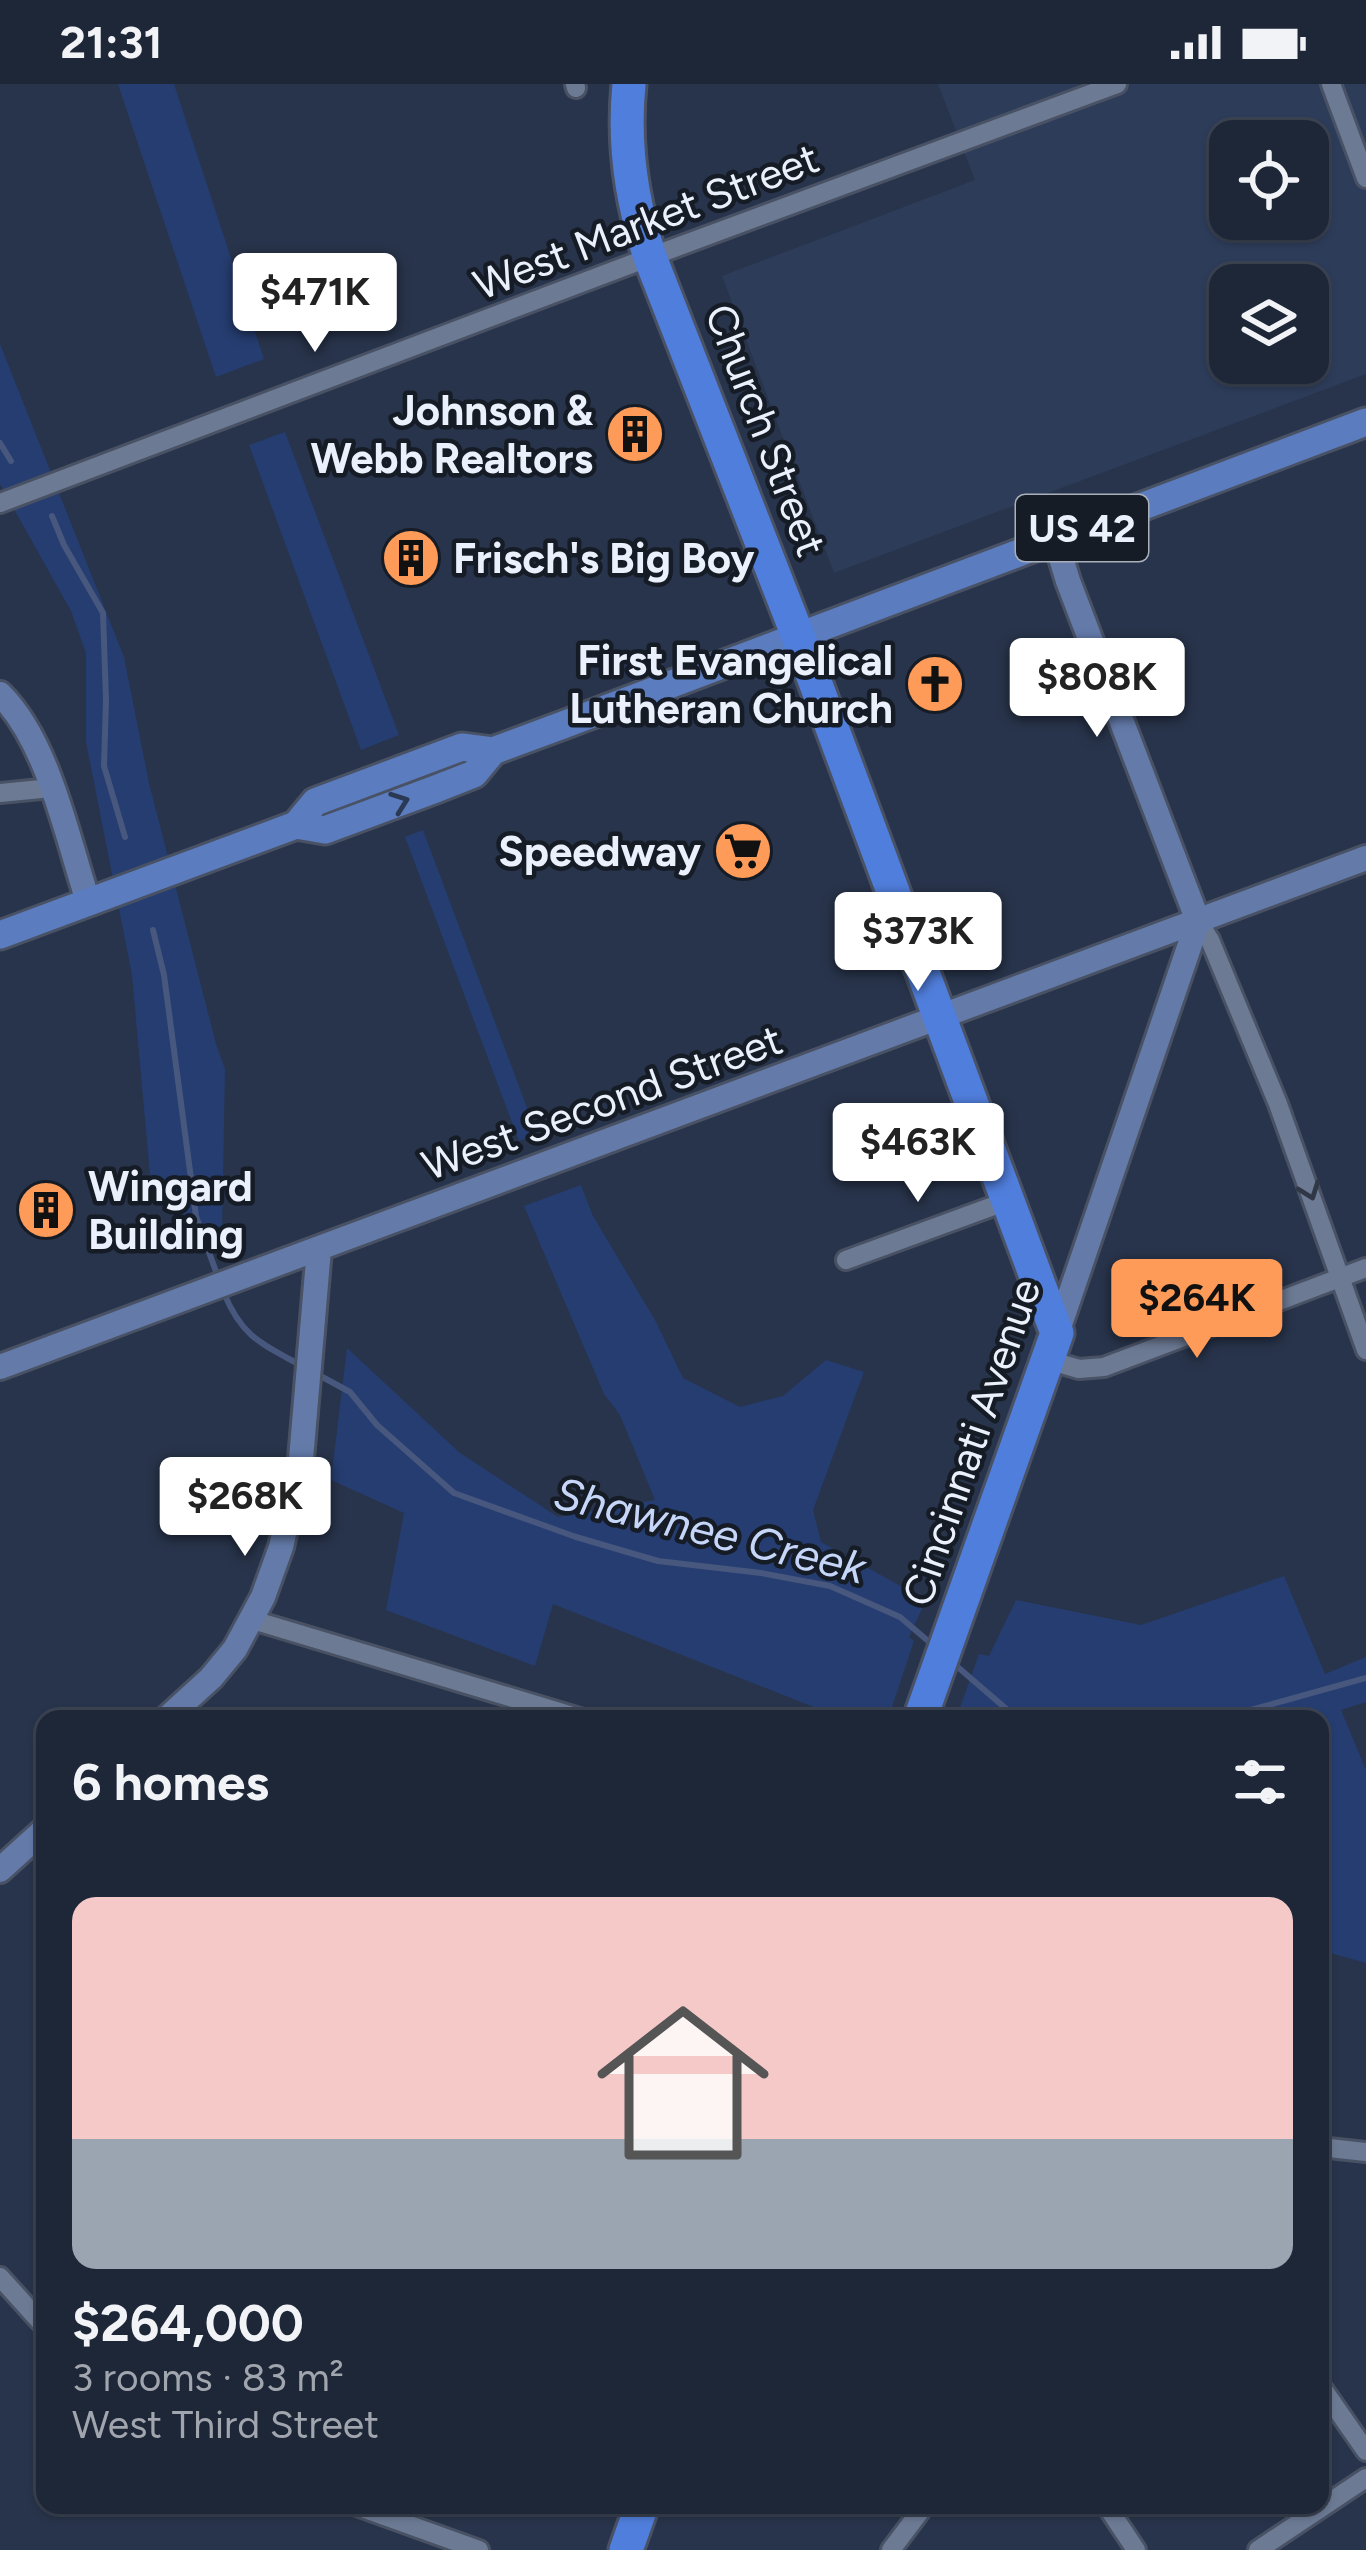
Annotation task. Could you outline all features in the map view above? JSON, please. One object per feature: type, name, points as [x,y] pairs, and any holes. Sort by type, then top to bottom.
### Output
[{"type":"highway","name":"Church Street","points":[[628,84],[631,184],[650,256],[940,1018],[1007,1201],[1053,1347]]},
{"type":"highway","name":"Cincinnati Avenue","points":[[923,1710],[1053,1347]]},
{"type":"highway","points":[[626,2550],[639,2514]]},
{"type":"main road","name":"US 42","points":[[798,636],[1366,422]]},
{"type":"main road","points":[[1055,538],[1198,921]]},
{"type":"main road","points":[[0,934],[296,825],[315,802],[328,796],[462,747],[493,751],[798,636]]},
{"type":"main road","points":[[0,694],[32,736],[88,901]]},
{"type":"main road","name":"West Second Street","points":[[0,1367],[1366,858]]},
{"type":"main road","name":"Cincinnati Avenue","points":[[1053,1347],[1198,921]]},
{"type":"main road","points":[[176,1710],[223,1665],[253,1620],[280,1547],[301,1460],[319,1249]]},
{"type":"main road","points":[[0,1870],[36,1837]]},
{"type":"street","name":"West Market Street","points":[[0,503],[1117,84]]},
{"type":"street","points":[[1331,84],[1366,178]]},
{"type":"street","points":[[0,793],[51,788]]},
{"type":"street","points":[[1198,921],[1278,1104],[1366,1350]]},
{"type":"street","points":[[847,1260],[1007,1201]]},
{"type":"street","points":[[1053,1347],[1079,1369],[1104,1367],[1366,1268]]},
{"type":"street","points":[[253,1620],[552,1710]]},
{"type":"street","points":[[1329,2148],[1366,2152]]},
{"type":"street","points":[[0,2277],[36,2316]]},
{"type":"street","points":[[1329,2398],[1366,2451]]},
{"type":"street","points":[[1329,2503],[1366,2478]]},
{"type":"street","points":[[379,2514],[479,2550]]},
{"type":"street","points":[[891,2550],[918,2514]]},
{"type":"street","points":[[1112,2514],[1136,2550]]},
{"type":"street","points":[[1258,2550],[1312,2514]]},
{"type":"shaded area","points":[[118,84],[174,84],[264,359],[216,377]]},
{"type":"shaded area","points":[[938,84],[1366,84],[1366,374],[834,573],[722,276],[975,180]]},
{"type":"shaded area","points":[[0,344],[124,657],[149,783],[225,1069],[222,1236],[191,1248],[150,1175],[132,975],[86,742],[86,653],[71,611],[0,484]]},
{"type":"shaded area","points":[[285,432],[399,735],[361,750],[249,445]]},
{"type":"shaded area","points":[[423,830],[537,1134],[519,1141],[405,837]]},
{"type":"shaded area","points":[[581,1185],[593,1216],[655,1320],[683,1378],[740,1407],[783,1396],[826,1360],[864,1372],[813,1510],[821,1542],[926,1600],[909,1637],[914,1641],[891,1710],[821,1710],[553,1604],[535,1666],[386,1610],[404,1513],[331,1480],[347,1348],[460,1453],[558,1517],[655,1500],[524,1206]]},
{"type":"shaded area","points":[[1284,1576],[1325,1674],[1366,1657],[1366,1702],[1341,1710],[1366,1770],[1366,1963],[1329,1953],[1329,1710],[959,1710],[979,1654],[989,1656],[1016,1600],[1141,1625]]},
{"type":"waterway","name":"Shawnee Creek","points":[[0,443],[11,461]]},
{"type":"waterway","name":"Shawnee Creek","points":[[52,516],[103,613],[104,766],[125,837]]},
{"type":"waterway","name":"Shawnee Creek","points":[[153,930],[164,975],[196,1216],[219,1280]]},
{"type":"waterway","name":"Shawnee Creek","points":[[224,1293],[247,1330],[304,1367]]},
{"type":"waterway","name":"Shawnee Creek","points":[[315,1373],[350,1392],[377,1425],[454,1493],[658,1561],[830,1586],[900,1617],[934,1646]]},
{"type":"waterway","name":"Shawnee Creek","points":[[953,1663],[1008,1710]]},
{"type":"waterway","name":"Shawnee Creek","points":[[1250,1710],[1366,1678]]},
{"type":"place","name":"Johnson & Webb Realtors","points":[[635,434]]},
{"type":"place","name":"Frisch's Big Boy","points":[[411,558]]},
{"type":"place","name":"First Evangelical Lutheran Church","points":[[935,684]]},
{"type":"place","name":"Speedway","points":[[743,851]]},
{"type":"place","name":"Wingard Building","points":[[46,1210]]}]
